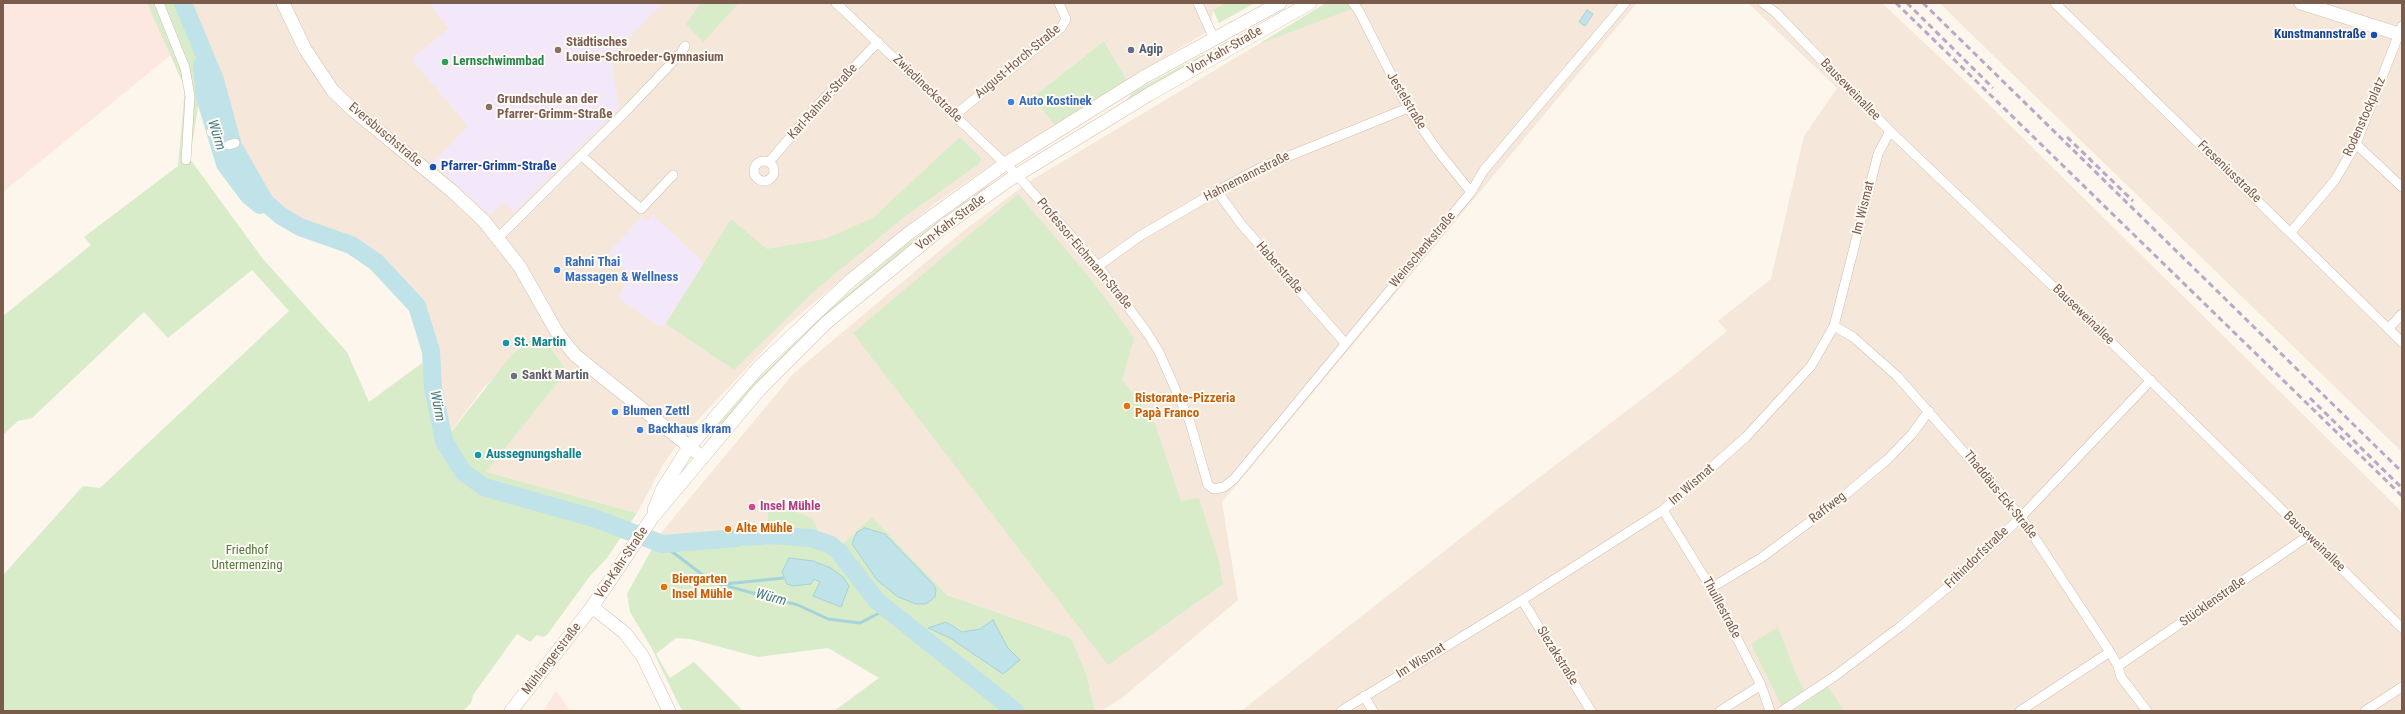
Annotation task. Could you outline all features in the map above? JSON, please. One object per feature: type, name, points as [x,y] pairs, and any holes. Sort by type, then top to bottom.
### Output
[{"type":"main road","name":"Eversbuschstraße","points":[[284,3],[305,49],[334,90],[353,110],[452,191],[498,238],[526,276],[558,334],[575,355],[702,457]]},
{"type":"main road","name":"Von-Kahr-Straße","points":[[652,518],[662,490],[689,447],[759,367],[845,286],[910,233],[1005,164],[1144,77],[1280,3]]},
{"type":"main road","name":"Von-Kahr-Straße","points":[[592,607],[652,518],[702,457],[759,390],[826,323],[944,226],[1017,175],[1148,95],[1310,3]]},
{"type":"main road","points":[[2300,3],[2401,32]]},
{"type":"main road","points":[[592,607],[625,633],[643,657],[669,711]]},
{"type":"main road","name":"Mühlangerstraße","points":[[511,711],[592,607]]},
{"type":"street","points":[[158,3],[185,68],[189,89],[186,160]]},
{"type":"street","name":"Zwiedineckstraße","points":[[836,3],[1017,175]]},
{"type":"street","name":"August-Horch-Straße","points":[[955,115],[1061,28],[1066,19],[1059,3]]},
{"type":"street","points":[[1198,3],[1214,40]]},
{"type":"street","name":"Jestelstraße","points":[[1353,3],[1408,108],[1438,151],[1471,192]]},
{"type":"street","name":"Weinschenkstraße","points":[[1214,488],[1224,487],[1234,479],[1344,343],[1471,192],[1484,170],[1625,3]]},
{"type":"street","name":"Bauseweinallee","points":[[1764,3],[1776,13],[1890,130],[2151,380],[2402,628]]},
{"type":"street","name":"Freseniusstraße","points":[[2055,3],[2402,342]]},
{"type":"street","name":"Rodenstockplatz","points":[[2291,232],[2335,180],[2356,144],[2401,32]]},
{"type":"street","name":"Karl-Rahner-Straße","points":[[769,162],[817,106],[878,42]]},
{"type":"street","points":[[498,238],[582,156],[673,62],[685,46]]},
{"type":"street","name":"Hahnemannstraße","points":[[1098,266],[1140,236],[1217,190],[1262,167],[1408,108]]},
{"type":"street","name":"Im Wismat","points":[[1341,711],[1522,600],[1663,510],[1746,437],[1811,366],[1834,326],[1878,154],[1890,130]]},
{"type":"street","points":[[2356,144],[2402,187]]},
{"type":"street","points":[[582,156],[641,209],[673,175]]},
{"type":"street","name":"Professor-Eichmann-Straße","points":[[1017,175],[1098,266],[1148,334],[1159,352],[1190,422],[1208,485],[1214,488]]},
{"type":"street","name":"Haberstraße","points":[[1217,190],[1241,224],[1344,343]]},
{"type":"street","points":[[2388,329],[2402,314]]},
{"type":"street","name":"Thaddäus-Eck-Straße","points":[[1834,326],[1853,337],[1898,376],[2021,517],[2110,652],[2118,666],[2121,677],[2147,711]]},
{"type":"street","name":"Frihindorfstraße","points":[[1782,711],[1835,676],[1901,626],[1948,587],[2021,517],[2151,380]]},
{"type":"street","name":"Raffweg","points":[[1711,588],[1761,558],[1840,500],[1912,434],[1929,411]]},
{"type":"street","name":"Thuillestraße","points":[[1663,510],[1711,588],[1761,685],[1770,711]]},
{"type":"street","name":"Stücklenstraße","points":[[2118,666],[2308,536]]},
{"type":"street","name":"Slezakstraße","points":[[1522,600],[1591,711]]},
{"type":"street","points":[[2020,711],[2110,652]]},
{"type":"street","points":[[1720,711],[1761,685]]},
{"type":"street","points":[[2365,711],[2402,687]]},
{"type":"street","points":[[1364,696],[1373,711]]},
{"type":"shaded area","points":[[9,3],[147,3],[172,54],[3,192],[3,8]]},
{"type":"shaded area","points":[[188,3],[1227,3],[1213,11],[1210,30],[1127,80],[1104,41],[1033,97],[1054,125],[1001,158],[933,205],[788,324],[683,436],[663,465],[637,513],[485,472],[567,371],[542,335],[484,387],[444,441],[433,355],[423,316],[413,296],[378,263],[349,243],[305,227],[280,213],[265,201],[232,145],[216,78]]},
{"type":"shaded area","points":[[429,3],[663,3],[611,56],[619,108],[514,212],[504,202],[490,215],[433,163],[468,126],[411,59],[449,28]]},
{"type":"shaded area","points":[[1368,3],[1637,3],[1222,502],[1238,600],[1122,698],[1101,711],[1095,711],[1086,673],[1071,638],[947,595],[872,517],[844,544],[821,536],[812,518],[767,500],[768,532],[697,539],[660,534],[794,373],[962,232],[1030,181],[1257,45]]},
{"type":"shaded area","points":[[1748,3],[1882,3],[1967,83],[2402,512],[2402,711],[1241,711],[1503,505],[1675,374],[1727,331],[1718,321],[1771,279],[1804,136],[1837,88]]},
{"type":"shaded area","points":[[1940,3],[2402,3],[2402,452],[1968,31]]},
{"type":"shaded area","points":[[653,215],[704,263],[662,328],[618,298],[630,274],[608,253],[642,216],[647,221]]},
{"type":"shaded area","points":[[556,691],[570,711],[543,711]]},
{"type":"green space","name":"Friedhof Untermenzing","points":[[147,3],[188,3],[216,78],[201,87],[190,159],[263,259],[347,352],[369,402],[433,355],[444,441],[510,357],[528,341],[542,335],[567,371],[486,472],[637,513],[607,558],[590,576],[547,635],[543,637],[537,635],[530,642],[517,634],[473,695],[471,703],[463,711],[3,711],[3,575],[83,486],[100,488],[289,311],[252,270],[168,338],[144,312],[32,418],[18,421],[3,435],[3,316],[91,245],[84,237],[178,166],[185,88]]},
{"type":"green space","points":[[701,3],[739,3],[703,42],[686,24]]},
{"type":"green space","points":[[1226,3],[1255,3],[1219,23],[1213,10]]},
{"type":"green space","points":[[1326,3],[1368,3],[1257,45]]},
{"type":"green space","points":[[1230,40],[1232,44],[1124,103],[1133,92]]},
{"type":"green space","points":[[1104,41],[1127,80],[1054,125],[1033,97]]},
{"type":"green space","points":[[960,137],[981,158],[980,163],[903,218],[814,291],[734,370],[666,324],[731,219],[767,249],[825,239],[873,218]]},
{"type":"green space","points":[[987,186],[988,188],[905,249],[899,260],[717,437],[711,433],[757,380],[831,308],[903,247]]},
{"type":"green space","points":[[1018,194],[1091,279],[1134,338],[1122,380],[1154,421],[1181,501],[1199,498],[1219,561],[1223,584],[1108,665],[853,333]]},
{"type":"green space","points":[[767,500],[812,518],[821,536],[843,544],[872,517],[947,595],[1071,638],[1086,673],[1095,711],[834,711],[879,678],[828,648],[758,657],[690,639],[676,638],[656,654],[670,678],[694,662],[743,711],[682,711],[651,647],[630,612],[627,594],[660,534],[697,539],[768,532]]},
{"type":"green space","points":[[1778,627],[1797,677],[1804,690],[1782,706],[1751,644]]},
{"type":"green space","points":[[1828,687],[1844,711],[1793,711]]},
{"type":"water","points":[[1587,10],[1593,14],[1585,26],[1579,22]]},
{"type":"water","points":[[865,528],[885,534],[932,583],[936,589],[935,597],[926,604],[916,604],[898,597],[877,580],[852,544],[857,532]]},
{"type":"water","points":[[789,558],[813,561],[831,568],[843,577],[849,586],[841,607],[813,596],[820,582],[814,579],[811,584],[793,586],[787,584],[782,572]]},
{"type":"water","points":[[993,620],[1008,648],[1020,660],[1003,674],[950,638],[928,628],[946,622],[962,632],[980,629]]},
{"type":"waterway","name":"Würm","points":[[183,3],[215,80],[233,146],[265,202],[281,216],[300,227],[351,245],[376,262],[417,306],[431,351],[433,387],[444,441],[463,472],[484,487],[597,519],[662,544],[738,538]]},
{"type":"waterway","name":"Würm","points":[[202,65],[205,97],[225,164],[248,195],[260,205]]},
{"type":"waterway","name":"Würm","points":[[748,537],[769,535],[811,538],[831,545],[839,552],[877,601],[1015,711]]},
{"type":"waterway","name":"Würm","points":[[662,544],[708,579],[719,584],[798,605],[828,619],[860,623],[887,609]]},
{"type":"waterway","points":[[725,584],[783,578]]},
{"type":"railway","points":[[1896,3],[2402,496]]},
{"type":"railway","points":[[1907,3],[1993,88]]},
{"type":"railway","points":[[1923,3],[2402,472]]},
{"type":"railway","points":[[2067,137],[2133,201]]},
{"type":"railway","points":[[2310,398],[2402,488]]},
{"type":"place","name":"Kunstmannstraße","points":[[2374,35]]},
{"type":"place","name":"Städtisches Louise-Schroeder-Gymnasium","points":[[558,50]]},
{"type":"place","name":"Agip","points":[[1131,50]]},
{"type":"place","name":"Lernschwimmbad","points":[[445,62]]},
{"type":"place","name":"Auto Kostinek","points":[[1011,102]]},
{"type":"place","name":"Grundschule an der Pfarrer-Grimm-Straße","points":[[489,107]]},
{"type":"place","name":"Pfarrer-Grimm-Straße","points":[[433,167]]},
{"type":"place","name":"Rahni Thai Massagen & Wellness","points":[[557,270]]},
{"type":"place","name":"St. Martin","points":[[506,343]]},
{"type":"place","name":"Sankt Martin","points":[[514,376]]},
{"type":"place","name":"Ristorante-Pizzeria Papà Franco","points":[[1127,406]]},
{"type":"place","name":"Blumen Zettl","points":[[615,412]]},
{"type":"place","name":"Backhaus Ikram","points":[[640,430]]},
{"type":"place","name":"Aussegnungshalle","points":[[478,455]]},
{"type":"place","name":"Insel Mühle","points":[[752,507]]},
{"type":"place","name":"Alte Mühle","points":[[728,529]]},
{"type":"place","name":"Biergarten Insel Mühle","points":[[664,587]]}]
